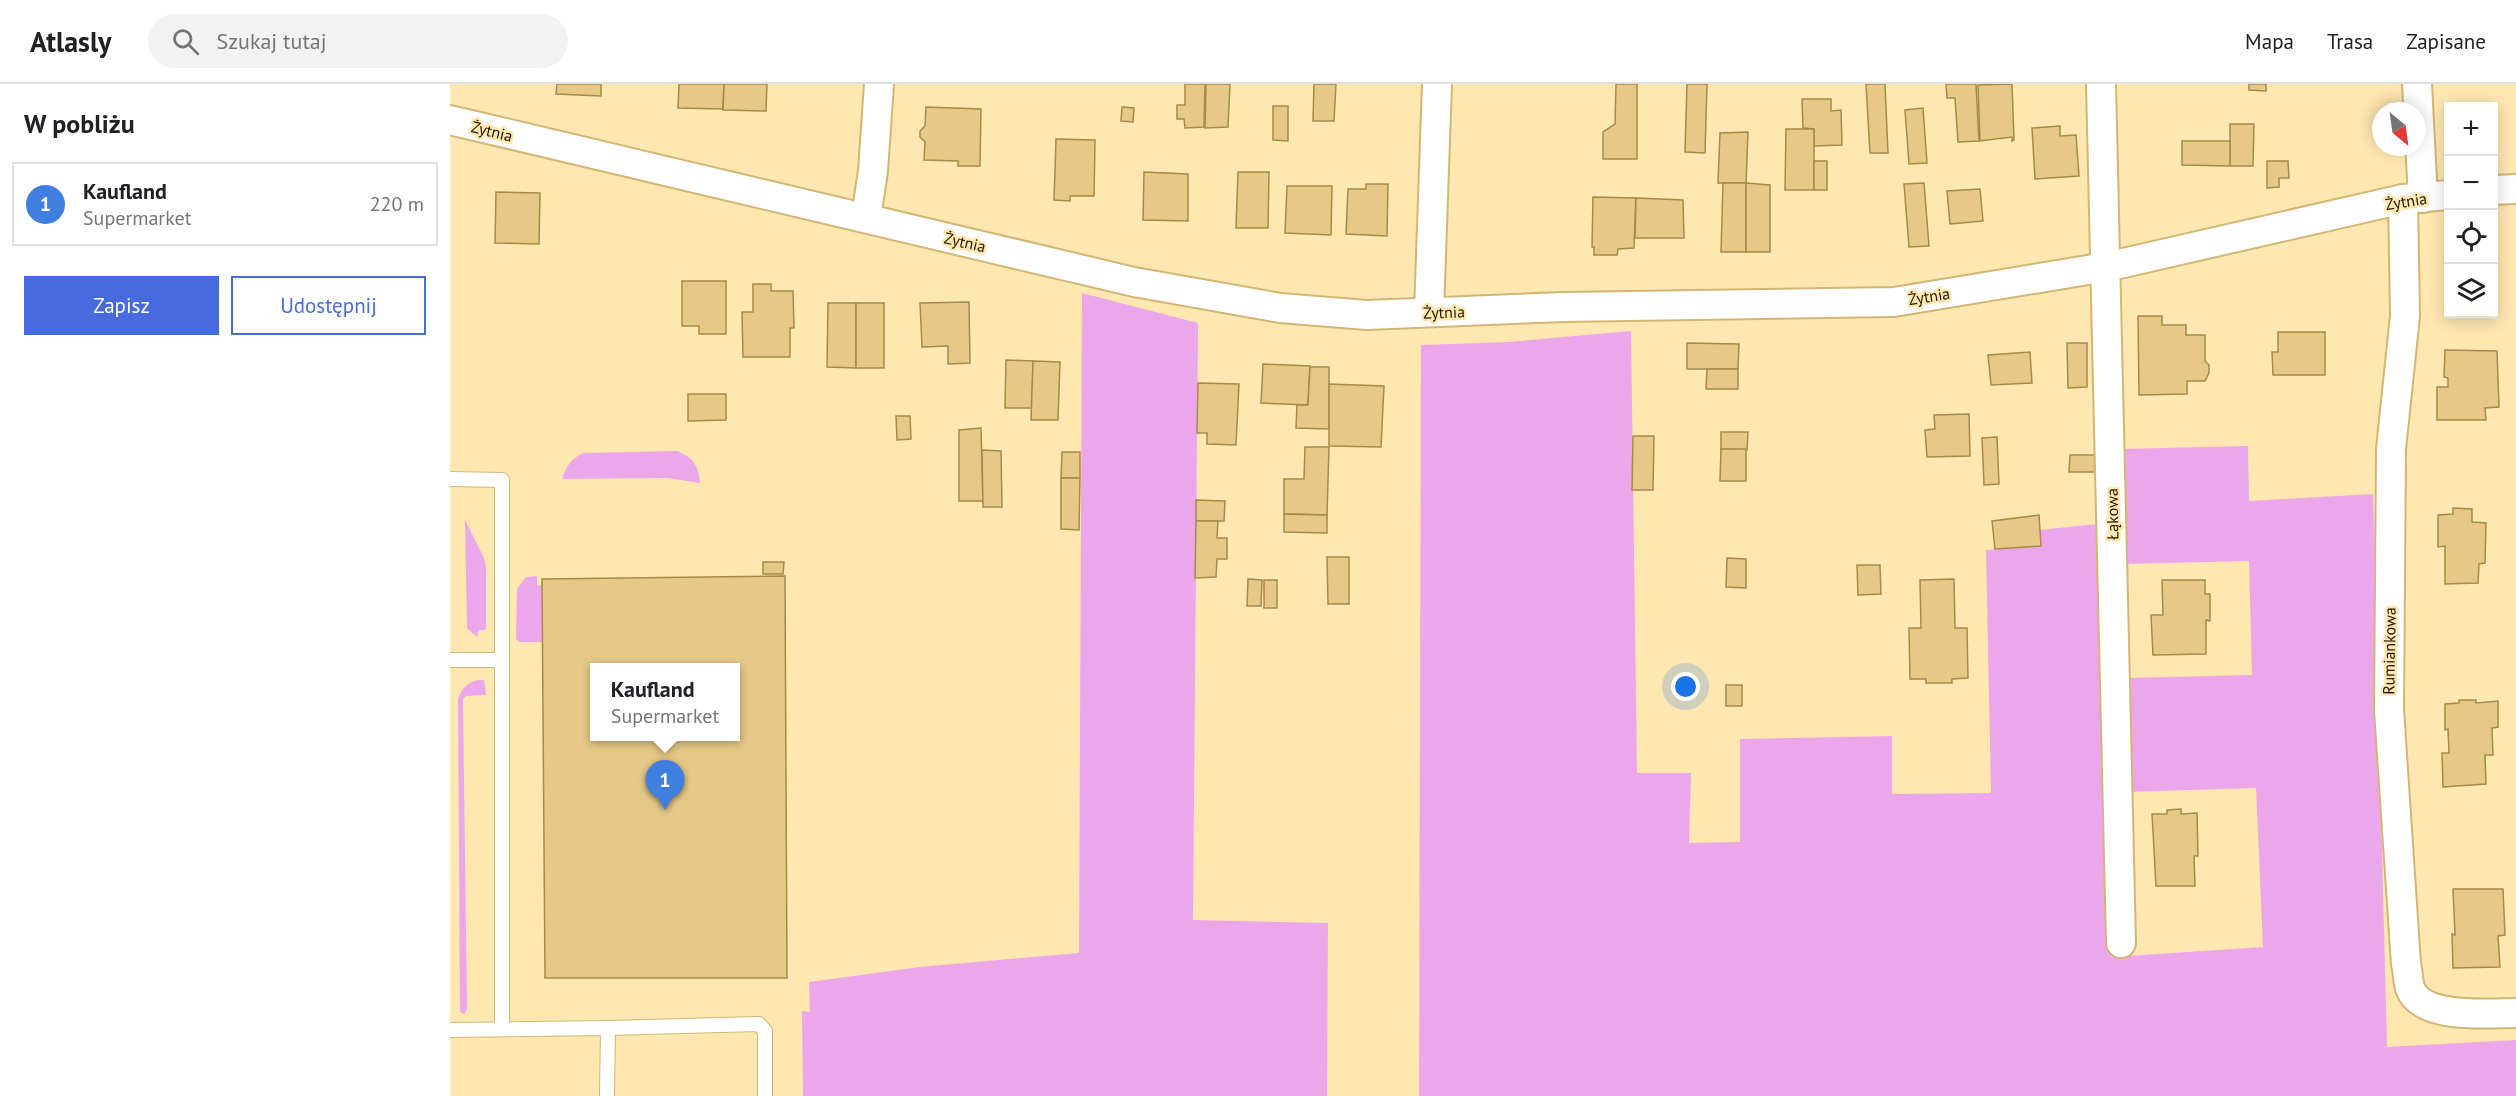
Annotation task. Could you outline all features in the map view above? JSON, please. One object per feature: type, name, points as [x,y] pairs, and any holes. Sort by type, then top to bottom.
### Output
[{"type":"street","points":[[866,217],[873,171],[879,84]]},
{"type":"street","points":[[1429,312],[1437,84]]},
{"type":"street","name":"Łąkowa","points":[[2101,84],[2121,943]]},
{"type":"street","name":"Rumiankowa","points":[[2416,84],[2425,197],[2405,316],[2391,449],[2389,710],[2406,964],[2410,990],[2424,1004],[2443,1011],[2516,1013]]},
{"type":"street","name":"Żytnia","points":[[450,120],[1134,282],[1280,308],[1367,315],[1563,307],[1894,302],[2106,267],[2425,197]]},
{"type":"street","points":[[2498,190],[2516,189]]},
{"type":"lane","points":[[450,479],[502,480],[502,1029]]},
{"type":"lane","points":[[450,660],[502,660]]},
{"type":"lane","points":[[450,1030],[759,1024],[765,1031],[765,1096]]},
{"type":"lane","points":[[607,1096],[608,1028]]},
{"type":"shaded area","points":[[1082,293],[1198,323],[1193,920],[1328,923],[1327,1096],[803,1096],[802,1011],[810,1012],[809,982],[920,967],[1079,953]]},
{"type":"shaded area","points":[[1631,331],[1637,773],[1691,773],[1689,843],[1740,842],[1740,739],[1892,736],[1892,794],[1991,793],[1986,550],[2040,546],[2040,530],[2097,524],[2111,957],[2263,947],[2256,788],[2127,792],[2125,678],[2252,675],[2249,561],[2123,564],[2120,449],[2248,446],[2249,501],[2373,494],[2387,1047],[2516,1040],[2516,1096],[1419,1096],[1421,345],[1508,342]]},
{"type":"shaded area","points":[[677,451],[694,463],[700,483],[668,478],[562,479],[570,463],[584,453]]},
{"type":"shaded area","points":[[465,520],[484,558],[486,567],[486,630],[479,630],[477,637],[467,628]]},
{"type":"shaded area","points":[[537,576],[537,585],[542,586],[542,642],[520,642],[516,639],[517,589],[526,577]]},
{"type":"shaded area","points":[[484,680],[486,695],[466,696],[463,699],[467,1009],[464,1014],[460,1012],[458,699],[467,685]]},
{"type":"building","points":[[557,84],[601,84],[601,96],[556,94]]},
{"type":"building","points":[[679,84],[724,84],[723,109],[678,108]]},
{"type":"building","points":[[724,84],[767,84],[766,111],[723,110]]},
{"type":"building","points":[[1185,84],[1205,84],[1204,127],[1185,128],[1184,119],[1177,119],[1177,105],[1185,105]]},
{"type":"building","points":[[1206,84],[1230,84],[1228,127],[1205,128]]},
{"type":"building","points":[[1314,84],[1336,84],[1334,121],[1313,121]]},
{"type":"building","points":[[1616,84],[1637,84],[1637,159],[1603,159],[1603,132],[1615,124]]},
{"type":"building","points":[[1687,84],[1707,84],[1705,153],[1685,152]]},
{"type":"building","points":[[1866,84],[1885,84],[1888,153],[1870,153]]},
{"type":"building","points":[[1946,84],[1976,84],[1979,141],[1958,142],[1955,98],[1947,98]]},
{"type":"building","points":[[2012,84],[2014,140],[2012,141],[2012,137],[1980,141],[1978,85]]},
{"type":"building","points":[[2249,84],[2266,84],[2266,91],[2249,90]]},
{"type":"building","points":[[1802,99],[1831,99],[1831,111],[1841,110],[1842,145],[1814,146],[1814,129],[1803,128]]},
{"type":"building","points":[[1273,106],[1288,106],[1288,141],[1273,140]]},
{"type":"building","points":[[926,107],[981,109],[980,166],[958,166],[958,161],[924,160],[925,142],[920,137],[920,131],[925,126]]},
{"type":"building","points":[[1122,107],[1134,108],[1133,122],[1121,121]]},
{"type":"building","points":[[1923,108],[1927,163],[1909,164],[1905,110]]},
{"type":"building","points":[[2230,124],[2254,124],[2253,166],[2230,166]]},
{"type":"building","points":[[2060,126],[2060,136],[2076,135],[2079,176],[2035,179],[2032,128]]},
{"type":"building","points":[[1786,129],[1814,129],[1814,190],[1785,190]]},
{"type":"building","points":[[1748,132],[1746,183],[1718,183],[1720,133]]},
{"type":"building","points":[[1056,139],[1095,140],[1094,196],[1070,196],[1070,201],[1054,200]]},
{"type":"building","points":[[2182,141],[2230,141],[2230,166],[2182,165]]},
{"type":"building","points":[[1814,161],[1827,161],[1827,190],[1814,190]]},
{"type":"building","points":[[2267,161],[2288,161],[2289,178],[2279,178],[2279,187],[2267,188]]},
{"type":"building","points":[[1144,172],[1188,174],[1188,221],[1143,220]]},
{"type":"building","points":[[1238,172],[1269,172],[1268,228],[1236,228]]},
{"type":"building","points":[[1723,183],[1746,183],[1746,252],[1721,252]]},
{"type":"building","points":[[1746,183],[1770,185],[1770,252],[1746,252]]},
{"type":"building","points":[[1924,183],[1929,246],[1909,247],[1904,184]]},
{"type":"building","points":[[1366,184],[1388,184],[1387,236],[1346,234],[1348,189],[1366,189]]},
{"type":"building","points":[[1287,186],[1332,186],[1331,235],[1285,233]]},
{"type":"building","points":[[1980,189],[1983,221],[1950,224],[1947,191]]},
{"type":"building","points":[[496,192],[540,193],[539,244],[495,243]]},
{"type":"building","points":[[1593,197],[1636,198],[1634,248],[1618,249],[1617,255],[1594,255],[1594,247],[1592,247]]},
{"type":"building","points":[[1636,198],[1683,200],[1684,238],[1635,238]]},
{"type":"building","points":[[682,281],[726,281],[726,334],[699,334],[699,326],[682,326]]},
{"type":"building","points":[[753,284],[771,284],[771,291],[793,291],[794,328],[790,328],[790,357],[743,357],[742,312],[753,312]]},
{"type":"building","points":[[969,302],[970,363],[948,364],[948,346],[922,347],[920,303]]},
{"type":"building","points":[[828,303],[856,303],[856,368],[827,367]]},
{"type":"building","points":[[856,303],[884,303],[884,368],[856,368]]},
{"type":"building","points":[[2138,316],[2162,316],[2162,325],[2186,325],[2186,335],[2205,335],[2205,361],[2209,365],[2209,373],[2205,381],[2187,381],[2187,394],[2139,395]]},
{"type":"building","points":[[2278,332],[2325,332],[2325,375],[2273,375],[2272,352],[2278,352]]},
{"type":"building","points":[[1687,343],[1739,344],[1738,369],[1687,369]]},
{"type":"building","points":[[2067,343],[2087,343],[2087,387],[2068,388]]},
{"type":"building","points":[[2445,350],[2497,351],[2499,407],[2485,408],[2486,420],[2437,420],[2437,387],[2448,387],[2448,378],[2444,377]]},
{"type":"building","points":[[2030,352],[2032,383],[1991,385],[1988,355]]},
{"type":"building","points":[[1006,360],[1033,361],[1032,408],[1005,408]]},
{"type":"building","points":[[1033,361],[1060,362],[1058,420],[1031,420]]},
{"type":"building","points":[[1263,364],[1310,366],[1308,405],[1261,403]]},
{"type":"building","points":[[1310,367],[1329,367],[1329,429],[1296,428],[1297,405],[1308,405]]},
{"type":"building","points":[[1707,369],[1738,369],[1738,389],[1706,389]]},
{"type":"building","points":[[1198,383],[1239,384],[1236,445],[1207,444],[1207,433],[1197,433]]},
{"type":"building","points":[[1329,384],[1384,386],[1381,447],[1329,446]]},
{"type":"building","points":[[688,394],[726,394],[726,420],[688,421]]},
{"type":"building","points":[[1969,414],[1970,456],[1927,457],[1925,430],[1935,429],[1934,415]]},
{"type":"building","points":[[896,416],[910,416],[911,439],[897,440]]},
{"type":"building","points":[[981,428],[983,501],[959,501],[959,430]]},
{"type":"building","points":[[1721,432],[1748,432],[1747,450],[1721,449]]},
{"type":"building","points":[[1633,436],[1654,436],[1653,490],[1632,490]]},
{"type":"building","points":[[1997,437],[1999,484],[1984,485],[1982,438]]},
{"type":"building","points":[[1305,447],[1329,447],[1327,515],[1284,514],[1284,479],[1304,479]]},
{"type":"building","points":[[1721,449],[1746,449],[1746,481],[1720,481]]},
{"type":"building","points":[[982,450],[1001,451],[1002,507],[983,507]]},
{"type":"building","points":[[1062,452],[1080,452],[1080,478],[1061,478]]},
{"type":"building","points":[[2070,455],[2097,455],[2097,472],[2069,472]]},
{"type":"building","points":[[1061,478],[1080,478],[1079,530],[1061,529]]},
{"type":"building","points":[[1196,500],[1225,501],[1224,521],[1196,521]]},
{"type":"building","points":[[2453,508],[2472,509],[2472,522],[2486,523],[2485,563],[2479,564],[2478,583],[2445,584],[2445,546],[2438,547],[2438,515],[2453,514]]},
{"type":"building","points":[[1284,514],[1327,515],[1327,533],[1284,532]]},
{"type":"building","points":[[2039,515],[2041,546],[1995,549],[1992,521]]},
{"type":"building","points":[[1196,521],[1218,521],[1217,538],[1227,538],[1227,559],[1217,559],[1216,577],[1195,578]]},
{"type":"building","points":[[1327,557],[1349,557],[1349,604],[1328,604]]},
{"type":"building","points":[[1727,558],[1746,559],[1746,588],[1726,587]]},
{"type":"building","points":[[763,562],[784,562],[783,574],[763,574]]},
{"type":"building","points":[[1857,565],[1880,565],[1881,594],[1858,595]]},
{"type":"building","points":[[785,576],[787,978],[545,978],[542,579]]},
{"type":"building","points":[[1248,579],[1262,580],[1261,606],[1247,606]]},
{"type":"building","points":[[1954,579],[1955,628],[1967,628],[1968,678],[1952,679],[1952,683],[1926,683],[1926,679],[1910,679],[1909,628],[1921,628],[1920,580]]},
{"type":"building","points":[[1264,580],[1277,580],[1277,608],[1264,608]]},
{"type":"building","points":[[2162,580],[2205,580],[2205,594],[2210,594],[2210,621],[2206,620],[2206,654],[2153,655],[2151,615],[2163,615]]},
{"type":"building","points":[[1726,685],[1742,685],[1742,706],[1726,706]]},
{"type":"building","points":[[2459,700],[2476,700],[2476,703],[2498,701],[2498,727],[2492,728],[2493,755],[2485,755],[2486,784],[2443,787],[2442,753],[2449,753],[2448,729],[2445,730],[2445,704],[2459,703]]},
{"type":"building","points":[[2181,809],[2181,814],[2197,813],[2198,856],[2194,856],[2195,886],[2156,886],[2152,814],[2167,814],[2167,810]]},
{"type":"building","points":[[2453,889],[2503,889],[2505,935],[2498,936],[2500,967],[2453,968],[2452,934],[2455,935]]},
{"type":"place","name":"Kaufland","points":[[665,810]]}]
